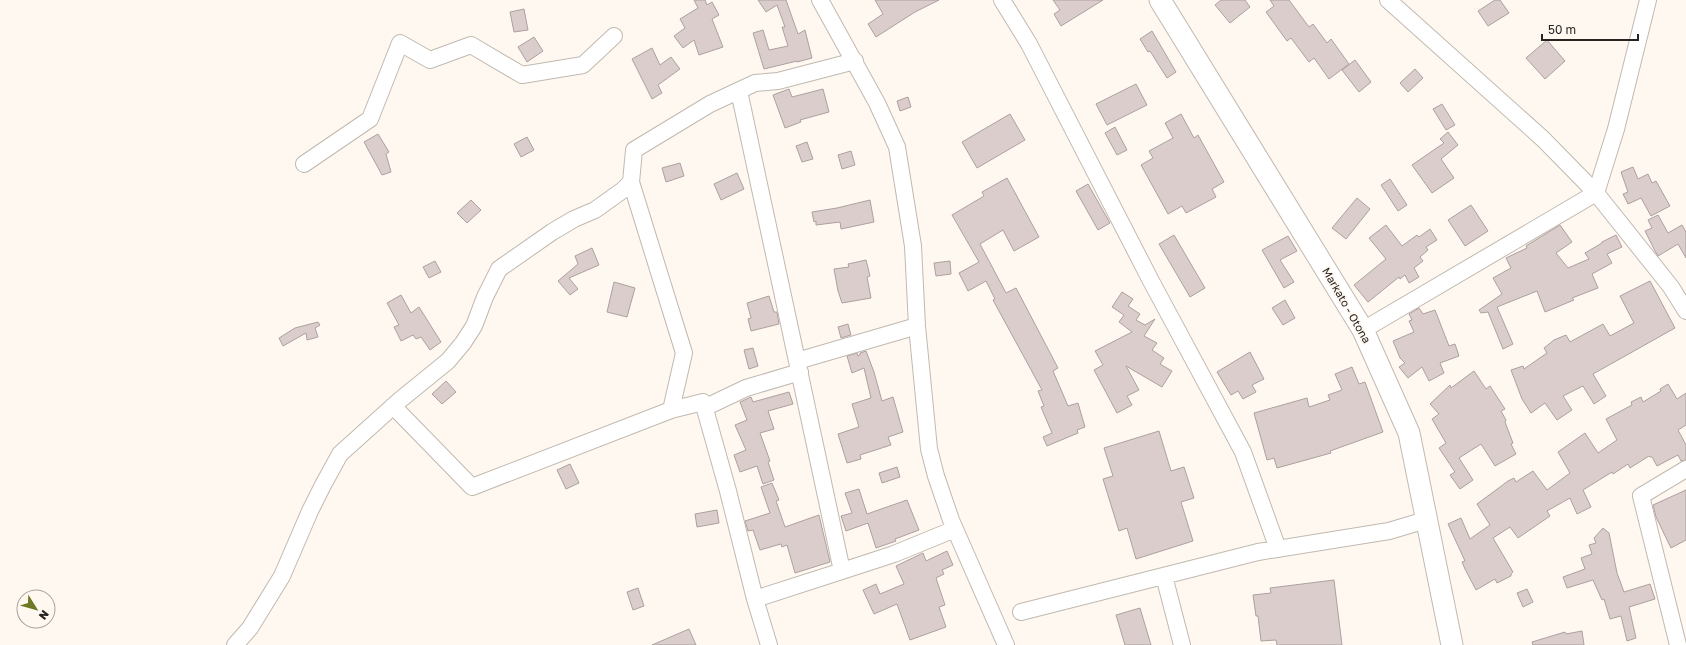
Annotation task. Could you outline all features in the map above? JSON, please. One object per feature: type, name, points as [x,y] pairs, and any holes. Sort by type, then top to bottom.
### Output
[{"type":"main road","name":"Markato - Otona","points":[[1160,0],[1363,330],[1409,433],[1452,645]]},
{"type":"street","points":[[820,0],[855,61],[877,103],[897,147],[913,246],[917,326],[929,449],[936,476],[955,529],[1006,645]]},
{"type":"street","points":[[1002,0],[1029,44],[1143,267],[1243,452],[1278,549]]},
{"type":"street","points":[[1388,0],[1543,139],[1596,193],[1671,287],[1686,311]]},
{"type":"street","points":[[1363,330],[1596,193],[1616,129],[1648,0]]},
{"type":"street","points":[[304,164],[370,119],[400,43],[430,60],[471,45],[522,75],[583,64],[614,36]]},
{"type":"street","points":[[670,410],[684,353],[631,182],[634,150],[710,104],[755,83],[778,81],[855,61]]},
{"type":"street","points":[[739,91],[842,571]]},
{"type":"street","points":[[235,645],[250,628],[282,576],[322,485],[340,454],[393,406],[448,361],[463,343],[474,326],[499,269],[552,232],[574,219],[595,210],[623,190],[631,182]]},
{"type":"street","points":[[704,408],[798,366],[917,326]]},
{"type":"street","points":[[393,406],[472,487],[670,410],[703,402],[728,491],[754,599],[769,645]]},
{"type":"street","points":[[1678,645],[1641,496],[1686,469]]},
{"type":"street","points":[[1021,612],[1258,552],[1389,531],[1426,520]]},
{"type":"street","points":[[754,599],[894,554],[955,529]]},
{"type":"street","points":[[1164,576],[1182,645]]},
{"type":"building","points":[[694,0],[705,0],[707,5],[712,2],[719,15],[712,19],[723,47],[699,55],[694,40],[683,48],[674,36],[685,28],[680,19],[698,8]]},
{"type":"building","points":[[758,0],[786,0],[798,34],[805,30],[812,58],[764,69],[753,33],[763,30],[769,50],[788,46],[782,27],[785,27],[777,5],[766,12]]},
{"type":"building","points":[[875,0],[939,0],[915,12],[876,37],[868,24],[883,14]]},
{"type":"building","points":[[1053,0],[1103,0],[1061,26],[1054,14],[1060,10]]},
{"type":"building","points":[[1221,0],[1245,0],[1250,7],[1230,23],[1215,5]]},
{"type":"building","points":[[1270,0],[1289,0],[1309,27],[1313,24],[1327,43],[1331,39],[1349,64],[1329,79],[1314,58],[1309,62],[1291,38],[1287,41],[1266,12],[1274,6]]},
{"type":"building","points":[[1495,0],[1500,0],[1509,13],[1488,26],[1478,11]]},
{"type":"building","points":[[524,9],[528,30],[514,32],[510,12]]},
{"type":"building","points":[[1152,31],[1176,72],[1167,78],[1150,51],[1148,52],[1140,39]]},
{"type":"building","points":[[534,37],[543,51],[527,62],[518,47]]},
{"type":"building","points":[[1547,40],[1565,61],[1545,79],[1526,58]]},
{"type":"building","points":[[652,48],[660,65],[671,57],[680,69],[658,85],[662,93],[652,99],[632,59]]},
{"type":"building","points":[[1355,60],[1371,82],[1359,92],[1342,70]]},
{"type":"building","points":[[1415,69],[1423,78],[1408,92],[1400,83]]},
{"type":"building","points":[[1136,84],[1147,105],[1107,125],[1096,104]]},
{"type":"building","points":[[789,89],[792,97],[823,89],[829,112],[800,120],[801,122],[785,128],[773,95]]},
{"type":"building","points":[[908,97],[911,107],[900,111],[897,101]]},
{"type":"building","points":[[1442,104],[1455,125],[1446,130],[1433,109]]},
{"type":"building","points":[[1010,114],[1025,140],[977,168],[962,142]]},
{"type":"building","points":[[1181,114],[1194,138],[1198,135],[1224,182],[1212,189],[1216,197],[1186,213],[1182,206],[1168,214],[1141,165],[1153,158],[1149,151],[1173,138],[1165,123]]},
{"type":"building","points":[[1115,127],[1127,150],[1117,155],[1105,133]]},
{"type":"building","points":[[1448,132],[1458,145],[1441,159],[1454,178],[1432,193],[1412,165],[1444,143],[1440,139]]},
{"type":"building","points":[[378,134],[389,152],[386,154],[391,172],[382,175],[364,142]]},
{"type":"building","points":[[527,137],[534,150],[521,157],[514,144]]},
{"type":"building","points":[[807,142],[813,159],[802,162],[796,146]]},
{"type":"building","points":[[851,151],[855,165],[842,169],[838,155]]},
{"type":"building","points":[[680,163],[684,176],[666,182],[662,168]]},
{"type":"building","points":[[1633,167],[1638,179],[1648,174],[1652,183],[1656,181],[1670,206],[1651,216],[1641,198],[1628,204],[1623,194],[1628,192],[1621,172]]},
{"type":"building","points":[[737,173],[744,189],[721,200],[714,184]]},
{"type":"building","points":[[1007,178],[1039,237],[1014,251],[1003,230],[980,244],[1006,293],[1016,288],[1058,368],[1053,371],[1068,406],[1078,403],[1085,427],[1077,430],[1078,433],[1047,446],[1043,437],[1052,433],[1041,407],[1044,406],[1038,391],[1042,390],[993,300],[995,299],[986,281],[968,291],[959,273],[979,262],[952,215],[984,196],[982,192]]},
{"type":"building","points":[[1390,179],[1407,205],[1398,211],[1381,185]]},
{"type":"building","points":[[1088,184],[1110,223],[1098,230],[1076,191]]},
{"type":"building","points":[[1357,198],[1370,209],[1346,239],[1332,228]]},
{"type":"building","points":[[471,200],[481,210],[467,223],[457,213]]},
{"type":"building","points":[[870,200],[874,222],[841,229],[840,222],[816,225],[816,221],[814,222],[812,212]]},
{"type":"building","points":[[1471,205],[1488,231],[1465,246],[1448,220]]},
{"type":"building","points":[[1658,215],[1668,233],[1682,225],[1686,232],[1686,258],[1678,244],[1658,256],[1645,231],[1652,228],[1648,220]]},
{"type":"building","points":[[1386,225],[1402,246],[1417,235],[1419,237],[1430,229],[1437,240],[1426,247],[1428,250],[1420,257],[1423,261],[1414,268],[1419,277],[1409,283],[1405,275],[1400,279],[1399,277],[1368,302],[1354,285],[1386,259],[1369,238]]},
{"type":"building","points":[[1560,225],[1572,242],[1556,253],[1568,268],[1589,259],[1585,253],[1616,235],[1622,247],[1607,254],[1612,263],[1592,274],[1598,288],[1572,298],[1574,300],[1545,312],[1537,291],[1497,307],[1513,344],[1503,349],[1488,312],[1481,313],[1479,310],[1502,294],[1493,278],[1511,268],[1506,258],[1527,248],[1526,246]]},
{"type":"building","points":[[1174,235],[1205,288],[1190,297],[1159,244]]},
{"type":"building","points":[[1288,236],[1297,251],[1280,260],[1294,282],[1284,288],[1262,250]]},
{"type":"building","points":[[592,248],[599,265],[569,278],[578,289],[570,295],[558,281],[578,264],[575,256]]},
{"type":"building","points":[[866,260],[870,276],[867,277],[871,298],[842,303],[834,269],[849,267],[848,264]]},
{"type":"building","points":[[435,261],[441,272],[429,278],[423,267]]},
{"type":"building","points":[[950,261],[951,274],[936,276],[934,263]]},
{"type":"building","points":[[1650,281],[1675,328],[1593,374],[1606,396],[1594,404],[1583,386],[1563,396],[1572,410],[1557,420],[1545,403],[1531,413],[1522,399],[1511,370],[1523,366],[1524,369],[1547,353],[1544,348],[1554,340],[1566,335],[1570,342],[1603,324],[1610,336],[1634,323],[1620,296]]},
{"type":"building","points":[[614,282],[635,288],[627,317],[607,312]]},
{"type":"building","points":[[1122,292],[1133,299],[1128,306],[1140,314],[1136,320],[1145,325],[1155,319],[1144,336],[1157,343],[1152,350],[1164,358],[1160,364],[1172,371],[1162,387],[1126,366],[1139,390],[1127,396],[1132,405],[1117,413],[1094,370],[1103,365],[1095,351],[1132,332],[1119,322],[1124,315],[1112,307]]},
{"type":"building","points":[[401,295],[411,313],[419,307],[441,342],[430,350],[421,337],[416,339],[413,335],[401,341],[394,327],[399,325],[387,303]]},
{"type":"building","points":[[769,296],[774,312],[777,312],[779,324],[751,331],[748,319],[751,318],[747,303]]},
{"type":"building","points":[[1285,300],[1295,318],[1283,325],[1272,308]]},
{"type":"building","points":[[1419,308],[1423,314],[1435,310],[1449,346],[1455,344],[1459,356],[1440,363],[1444,373],[1429,381],[1422,367],[1408,378],[1399,367],[1405,363],[1400,358],[1393,341],[1414,332],[1409,321],[1412,320],[1409,314]]},
{"type":"building","points":[[318,322],[320,325],[315,328],[318,337],[307,340],[306,333],[283,346],[279,338],[295,328]]},
{"type":"building","points":[[848,324],[851,335],[841,338],[838,327]]},
{"type":"building","points":[[753,348],[758,366],[749,369],[744,350]]},
{"type":"building","points":[[866,351],[874,372],[882,401],[893,397],[903,432],[888,437],[891,445],[860,455],[861,459],[847,463],[838,434],[859,427],[852,404],[871,398],[864,368],[852,373],[847,356],[857,353],[858,356],[860,353]]},
{"type":"building","points":[[1250,352],[1264,379],[1252,385],[1256,392],[1243,399],[1238,391],[1231,395],[1217,372]]},
{"type":"building","points":[[1352,367],[1359,384],[1365,382],[1383,432],[1330,451],[1331,453],[1277,468],[1274,458],[1267,460],[1254,413],[1307,398],[1309,407],[1330,400],[1328,395],[1342,390],[1335,374]]},
{"type":"building","points":[[1474,371],[1486,389],[1490,386],[1505,409],[1501,411],[1506,420],[1505,422],[1513,443],[1511,444],[1516,454],[1495,466],[1481,444],[1459,458],[1473,480],[1460,489],[1450,475],[1455,472],[1439,448],[1446,443],[1432,419],[1439,414],[1430,404],[1450,385],[1451,388]]},
{"type":"building","points":[[446,381],[456,392],[442,404],[432,394]]},
{"type":"building","points":[[1668,384],[1677,399],[1686,393],[1686,425],[1678,430],[1686,445],[1686,460],[1681,461],[1678,455],[1657,466],[1652,457],[1649,456],[1630,468],[1628,464],[1613,474],[1612,472],[1583,490],[1591,507],[1577,514],[1570,498],[1547,511],[1550,516],[1518,538],[1510,527],[1493,538],[1513,572],[1511,576],[1497,583],[1495,579],[1476,590],[1462,562],[1465,561],[1448,524],[1461,518],[1470,539],[1490,525],[1477,504],[1508,481],[1514,478],[1516,482],[1533,471],[1547,490],[1570,473],[1558,452],[1585,433],[1598,453],[1617,440],[1606,419],[1632,405],[1631,402],[1641,397],[1643,402],[1661,391],[1660,389]]},
{"type":"building","points":[[789,392],[793,404],[768,411],[774,429],[760,433],[770,461],[768,462],[774,480],[763,484],[757,466],[740,472],[734,455],[746,450],[735,425],[747,420],[740,402],[751,397],[753,402]]},
{"type":"building","points":[[1159,431],[1171,471],[1184,467],[1194,498],[1181,502],[1193,541],[1136,559],[1127,528],[1119,531],[1103,479],[1113,476],[1104,448]]},
{"type":"building","points":[[570,464],[579,483],[566,489],[557,470]]},
{"type":"building","points":[[897,467],[900,477],[882,483],[879,473]]},
{"type":"building","points":[[772,483],[779,500],[776,501],[785,527],[819,515],[830,562],[795,573],[787,545],[782,547],[781,544],[760,550],[753,530],[748,531],[745,521],[770,513],[761,487]]},
{"type":"building","points":[[859,489],[867,514],[907,500],[919,530],[895,539],[896,541],[876,548],[868,523],[846,531],[841,516],[852,513],[845,493]]},
{"type":"building","points":[[1686,490],[1686,540],[1671,548],[1656,517],[1653,505]]},
{"type":"building","points":[[717,510],[719,523],[697,527],[695,514]]},
{"type":"building","points":[[1603,528],[1609,533],[1617,573],[1624,592],[1650,584],[1655,599],[1629,607],[1636,638],[1627,641],[1621,616],[1610,619],[1604,599],[1602,600],[1593,580],[1567,588],[1563,577],[1585,569],[1581,558],[1592,554],[1589,545],[1596,543],[1594,538]]},
{"type":"building","points":[[947,551],[953,565],[942,570],[944,574],[936,578],[945,605],[939,607],[946,627],[910,640],[897,604],[874,614],[863,590],[876,584],[880,594],[904,584],[896,566],[923,553],[926,561]]},
{"type":"building","points":[[1334,580],[1342,645],[1277,645],[1276,640],[1261,641],[1258,616],[1256,616],[1253,595],[1271,593],[1270,588]]},
{"type":"building","points":[[638,588],[644,606],[633,610],[627,592]]},
{"type":"building","points":[[1527,589],[1533,602],[1523,607],[1517,593]]},
{"type":"building","points":[[1140,608],[1151,645],[1125,645],[1116,615]]},
{"type":"building","points":[[689,629],[696,645],[652,645]]},
{"type":"building","points":[[1582,631],[1584,645],[1533,645],[1532,642],[1565,632],[1566,634]]}]
